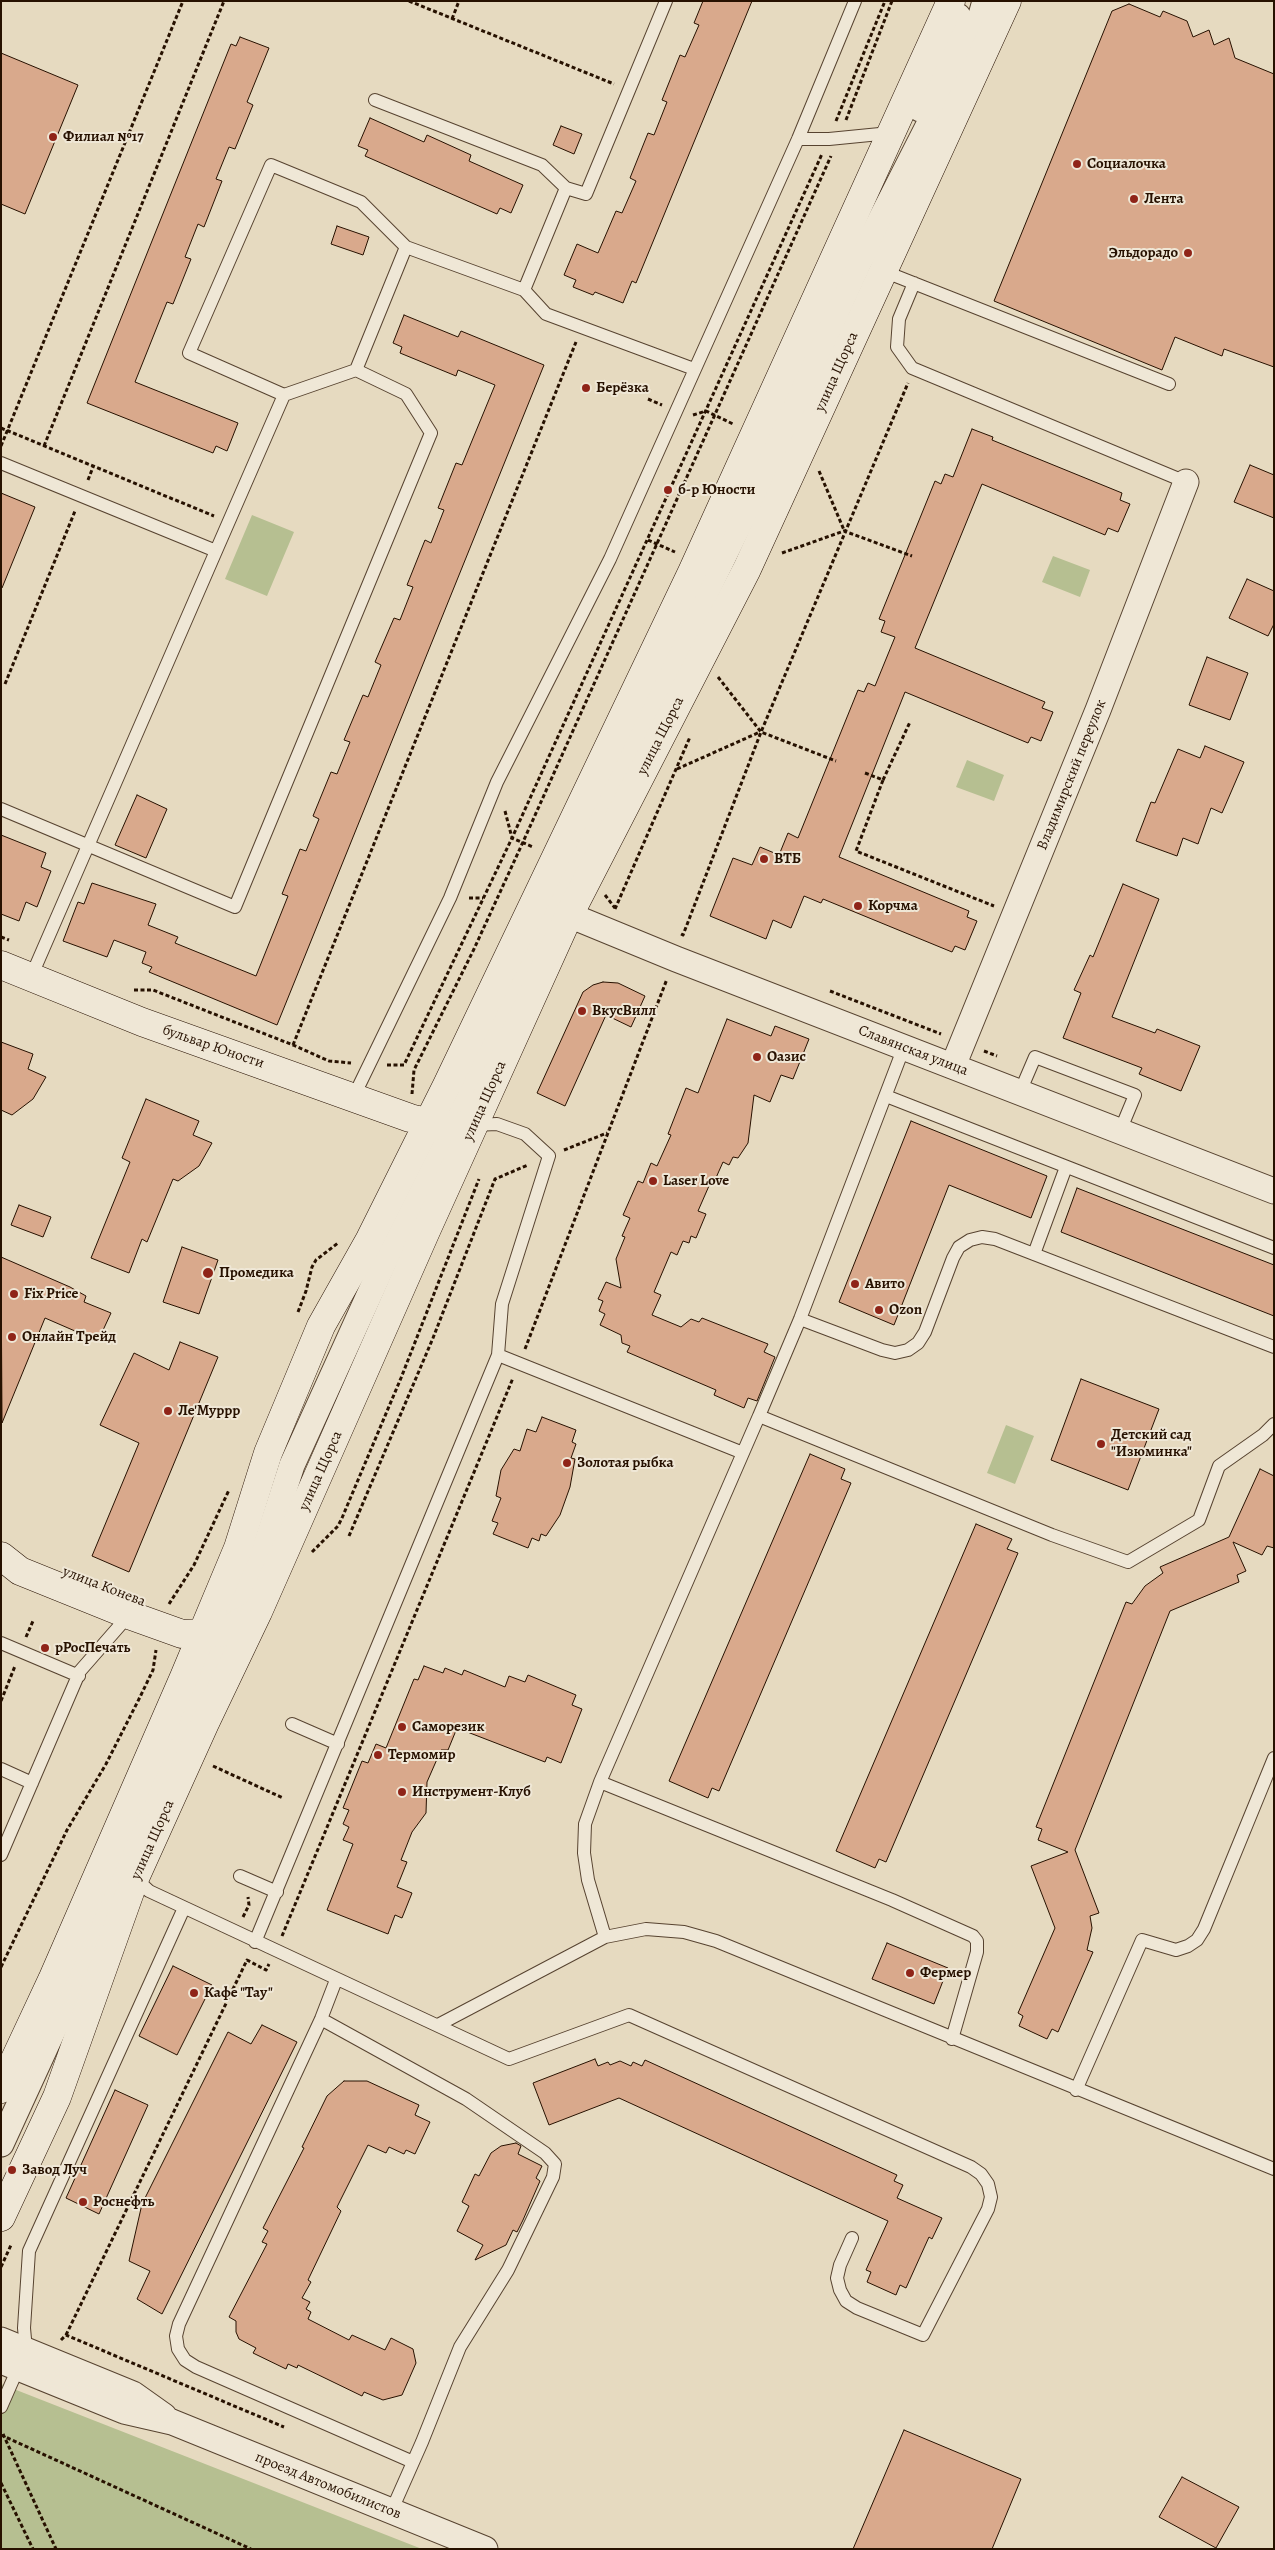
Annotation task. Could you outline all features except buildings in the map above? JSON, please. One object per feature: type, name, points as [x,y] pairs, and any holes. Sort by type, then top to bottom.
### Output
[{"type":"main road","name":"улица Щорса","points":[[1,2089],[52,1980],[184,1676],[188,1628],[215,1601],[238,1548],[268,1452],[321,1326],[431,1127],[516,940],[694,567],[951,1]]},
{"type":"main road","name":"улица Щорса","points":[[1,2217],[57,2097],[136,1878],[205,1723],[224,1687],[258,1612],[474,1125],[561,912],[590,874],[747,569],[872,265],[1007,1]]},
{"type":"main road","name":"бульвар Юности","points":[[1,965],[36,965],[142,1022],[431,1127]]},
{"type":"main road","points":[[450,1179],[431,1127],[474,1125]]},
{"type":"main road","name":"улица Конева","points":[[1,1552],[21,1554],[188,1628]]},
{"type":"main road","name":"улица Конева","points":[[1,1556],[20,1571],[129,1615],[188,1628]]},
{"type":"main road","points":[[188,1628],[258,1612]]},
{"type":"main road","points":[[184,1676],[180,1651],[188,1628]]},
{"type":"main road","points":[[188,1628],[224,1687]]},
{"type":"street","points":[[872,265],[964,1]]},
{"type":"street","points":[[872,265],[977,30],[985,1]]},
{"type":"street","name":"улица Щорса","points":[[1,2144],[73,1987],[122,1857],[189,1714],[188,1628],[262,1557],[292,1465],[431,1127],[561,912],[752,498],[872,265]]},
{"type":"street","name":"Владимирский переулок","points":[[953,1066],[1103,698],[1186,482]]},
{"type":"street","points":[[516,940],[561,912],[551,867]]},
{"type":"street","name":"Славянская улица","points":[[561,912],[676,959],[1274,1191]]},
{"type":"street","name":"проезд Автомобилистов","points":[[1,2340],[16,2360],[124,2412],[172,2422],[485,2549]]},
{"type":"lane","points":[[375,100],[542,165],[566,188],[586,194],[666,1]]},
{"type":"lane","points":[[353,1098],[450,898],[497,782],[610,558],[798,139],[856,1]]},
{"type":"lane","points":[[798,139],[834,139],[892,133]]},
{"type":"lane","points":[[1,809],[235,908],[430,433],[406,394],[356,370],[284,395],[189,353],[271,165],[360,202],[406,247],[524,290],[546,314],[694,369]]},
{"type":"lane","points":[[524,290],[566,188]]},
{"type":"lane","points":[[356,370],[406,247]]},
{"type":"lane","points":[[872,265],[914,284],[937,290],[1169,384]]},
{"type":"lane","points":[[914,284],[899,319],[897,347],[912,368],[1186,482]]},
{"type":"lane","points":[[36,965],[284,395]]},
{"type":"lane","points":[[1,463],[216,551]]},
{"type":"lane","points":[[605,1938],[588,1880],[584,1852],[585,1824],[600,1782],[800,1319],[904,1047]]},
{"type":"lane","points":[[1020,1092],[1035,1057],[1135,1096],[1120,1131]]},
{"type":"lane","points":[[886,1096],[1274,1248]]},
{"type":"lane","points":[[255,1942],[498,1355],[502,1304],[549,1156],[525,1134],[497,1124],[474,1125]]},
{"type":"lane","points":[[1034,1254],[1066,1166]]},
{"type":"lane","points":[[800,1319],[882,1350],[895,1353],[908,1350],[918,1343],[925,1332],[953,1258],[960,1247],[970,1240],[982,1237],[995,1239],[1274,1347]]},
{"type":"lane","points":[[498,1355],[743,1453]]},
{"type":"lane","points":[[759,1416],[1052,1535],[1128,1562],[1199,1520],[1219,1466],[1263,1435],[1274,1424]]},
{"type":"lane","points":[[1,1855],[80,1671],[129,1615]]},
{"type":"lane","points":[[1,1644],[78,1676]]},
{"type":"lane","points":[[292,1724],[338,1744]]},
{"type":"lane","points":[[1076,2090],[1142,1940],[1176,1950],[1198,1940],[1274,1758]]},
{"type":"lane","points":[[1,1769],[32,1783]]},
{"type":"lane","points":[[600,1782],[892,1900],[973,1936],[976,1941],[977,1952],[952,2039]]},
{"type":"lane","points":[[240,1876],[277,1892]]},
{"type":"lane","points":[[136,1878],[149,1891],[184,1908],[509,2059],[629,2015],[971,2166],[981,2174],[988,2184],[991,2197],[988,2209],[923,2334],[856,2308],[846,2301],[840,2290],[837,2278],[840,2265],[852,2238]]},
{"type":"lane","points":[[1,2407],[24,2328],[29,2250],[184,1908]]},
{"type":"lane","points":[[438,2026],[605,1938],[646,1930],[668,1930],[700,1936],[1274,2169]]},
{"type":"lane","points":[[336,1980],[321,2019],[179,2324],[176,2336],[178,2349],[185,2360],[196,2367],[413,2462]]},
{"type":"lane","points":[[321,2019],[466,2099],[545,2152],[555,2164],[554,2177],[508,2270],[460,2347],[413,2462],[390,2512]]},
{"type":"path","points":[[1,446],[183,1]]},
{"type":"path","points":[[44,446],[224,1]]},
{"type":"path","points":[[409,1],[629,90]]},
{"type":"path","points":[[452,19],[459,1]]},
{"type":"path","points":[[128,988],[136,991],[153,990],[329,1061],[370,1065],[404,1065],[512,838],[834,139],[885,1]]},
{"type":"path","points":[[431,1127],[414,1070],[524,842],[834,139],[892,1]]},
{"type":"path","points":[[293,1045],[582,328]]},
{"type":"path","points":[[58,2343],[66,2335],[247,1960],[266,1970],[276,1952],[519,1364],[676,959],[683,935],[761,732],[844,531],[905,392],[912,368]]},
{"type":"path","points":[[1,428],[228,522]]},
{"type":"path","points":[[5,684],[93,466]]},
{"type":"path","points":[[819,470],[844,531]]},
{"type":"path","points":[[779,554],[844,531],[912,556]]},
{"type":"path","points":[[716,674],[761,732],[836,761]]},
{"type":"path","points":[[910,722],[884,780],[856,851],[1015,914]]},
{"type":"path","points":[[677,769],[761,732]]},
{"type":"path","points":[[865,773],[884,780]]},
{"type":"path","points":[[497,782],[512,838]]},
{"type":"path","points":[[512,838],[524,842],[551,867]]},
{"type":"path","points":[[590,874],[615,909],[624,912]]},
{"type":"path","points":[[676,933],[683,935]]},
{"type":"path","points":[[1,937],[36,965]]},
{"type":"path","points":[[349,1536],[433,1338],[495,1179],[608,1133]]},
{"type":"path","points":[[298,1320],[312,1267],[316,1260],[344,1239]]},
{"type":"path","points":[[1,1967],[67,1830],[106,1764],[153,1670],[188,1628],[194,1565],[231,1485]]},
{"type":"path","points":[[206,1763],[282,1798]]},
{"type":"path","points":[[66,2335],[287,2428]]},
{"type":"path","points":[[2,2434],[56,2549]]},
{"type":"path","points":[[2,2434],[251,2549]]},
{"type":"path","points":[[1,2483],[33,2549]]},
{"type":"green space","points":[[252,515],[294,532],[267,596],[225,579]]},
{"type":"green space","points":[[1053,556],[1090,570],[1080,597],[1042,582]]},
{"type":"green space","points":[[967,760],[1004,775],[994,801],[956,787]]},
{"type":"green space","points":[[1006,1425],[1034,1436],[1015,1484],[987,1473]]},
{"type":"green space","points":[[1,2384],[422,2549],[1,2549]]},
{"type":"place","name":"Филиал №17","points":[[53,137]]},
{"type":"place","name":"Социалочка","points":[[1077,164]]},
{"type":"place","name":"Лента","points":[[1134,199]]},
{"type":"place","name":"Эльдорадо","points":[[1188,253]]},
{"type":"place","name":"Берёзка","points":[[586,388]]},
{"type":"place","name":"б-р Юности","points":[[668,490]]},
{"type":"place","name":"ВТБ","points":[[764,859]]},
{"type":"place","name":"Корчма","points":[[858,906]]},
{"type":"place","name":"ВкусВилл","points":[[582,1011]]},
{"type":"place","name":"Оазис","points":[[757,1057]]},
{"type":"place","name":"Laser Love","points":[[653,1181]]},
{"type":"place","name":"Промедика","points":[[208,1273]]},
{"type":"place","name":"Авито","points":[[855,1284]]},
{"type":"place","name":"Fix Price","points":[[14,1294]]},
{"type":"place","name":"Ozon","points":[[879,1310]]},
{"type":"place","name":"Онлайн Трейд","points":[[12,1337]]},
{"type":"place","name":"Ле'Муррр","points":[[168,1411]]},
{"type":"place","name":"Детский сад \"Изюминка\"","points":[[1101,1444]]},
{"type":"place","name":"Золотая рыбка","points":[[567,1463]]},
{"type":"place","name":"рРосПечать","points":[[45,1648]]},
{"type":"place","name":"Саморезик","points":[[402,1727]]},
{"type":"place","name":"Термомир","points":[[378,1755]]},
{"type":"place","name":"Инструмент-Клуб","points":[[402,1792]]},
{"type":"place","name":"Фермер","points":[[910,1973]]},
{"type":"place","name":"Кафе \"Тау\"","points":[[194,1993]]},
{"type":"place","name":"Завод Луч","points":[[12,2170]]},
{"type":"place","name":"Роснефть","points":[[83,2202]]}]
